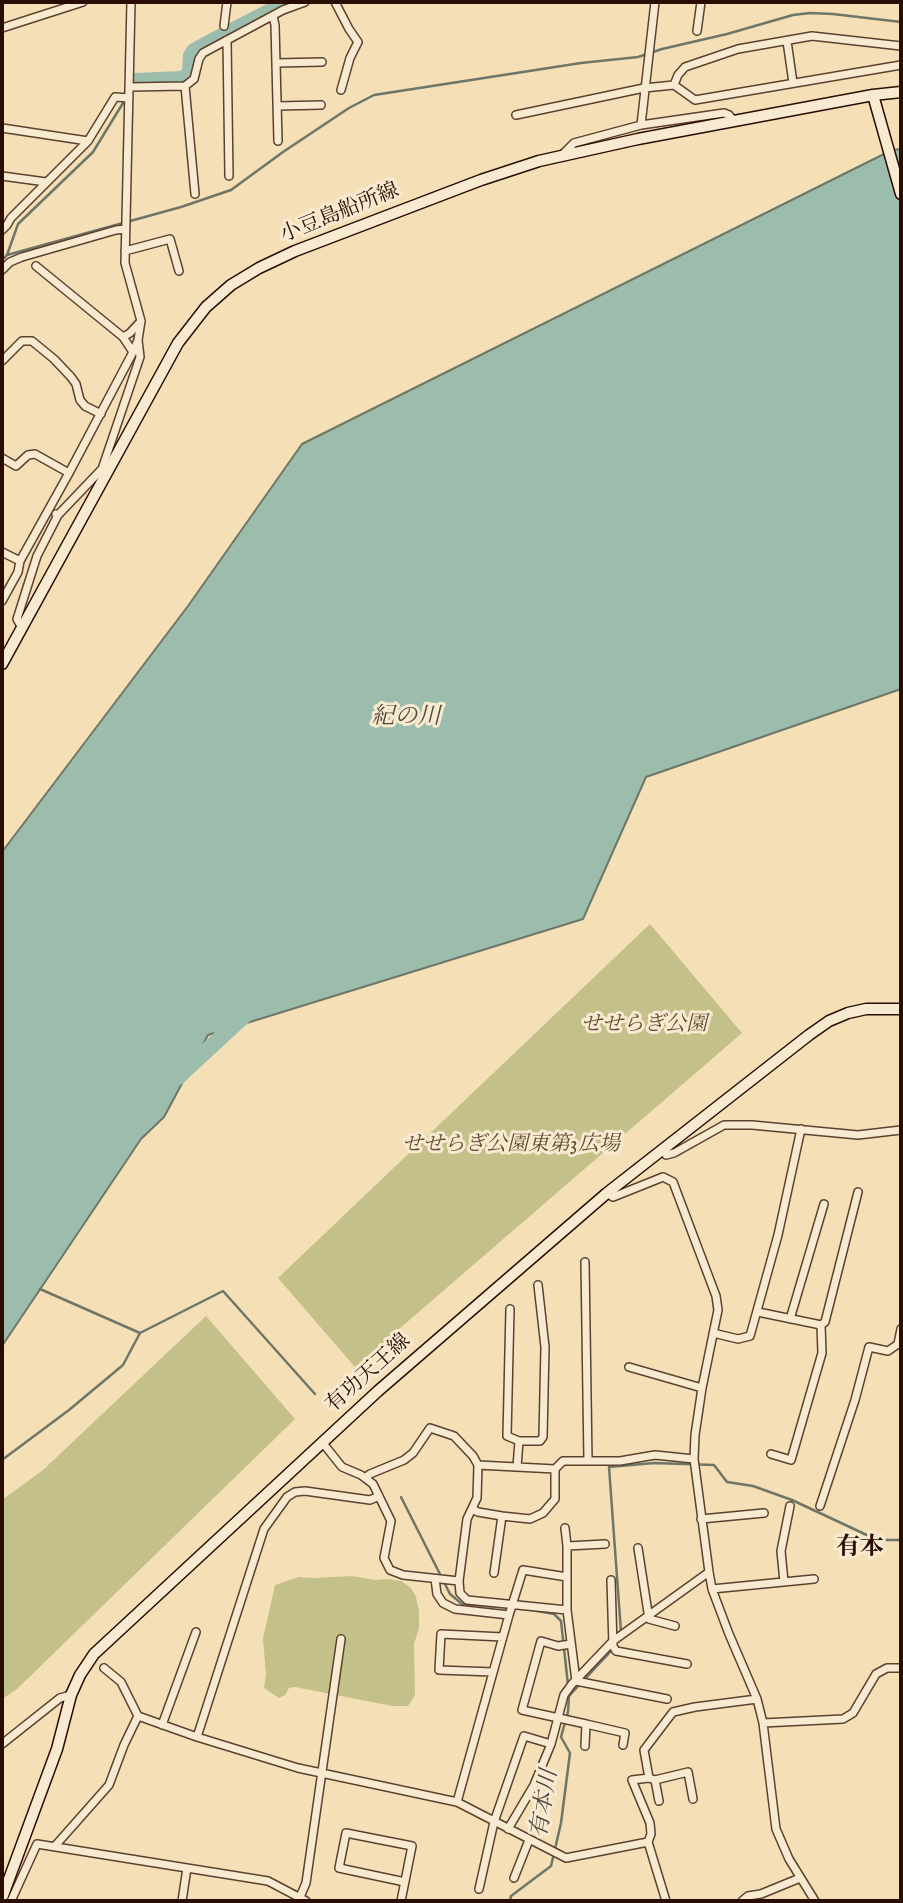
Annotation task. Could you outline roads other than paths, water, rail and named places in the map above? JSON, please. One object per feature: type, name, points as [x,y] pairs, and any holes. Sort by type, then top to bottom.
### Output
[{"type":"main road","name":"小豆島船所線","points":[[2,664],[105,471],[178,343],[206,307],[231,285],[295,251],[481,180],[561,156],[638,139],[901,92]]},
{"type":"main road","points":[[873,95],[901,194]]},
{"type":"main road","name":"有功天王線","points":[[2,1898],[57,1749],[71,1695],[94,1654],[378,1391],[607,1193],[828,1021],[866,1009],[901,1009]]},
{"type":"street","points":[[2,28],[83,2]]},
{"type":"street","points":[[2,601],[18,572],[20,561],[101,414],[138,340],[141,321],[125,262],[131,2]]},
{"type":"street","points":[[224,26],[227,2]]},
{"type":"street","points":[[130,87],[186,86],[194,79],[203,53],[305,2]]},
{"type":"street","points":[[335,2],[358,42],[350,58],[341,90]]},
{"type":"street","points":[[641,125],[656,2]]},
{"type":"street","points":[[697,30],[701,2]]},
{"type":"street","points":[[273,16],[278,141]]},
{"type":"street","points":[[674,85],[685,67],[738,49],[812,36],[901,46]]},
{"type":"street","points":[[227,40],[229,176]]},
{"type":"street","points":[[787,41],[793,83]]},
{"type":"street","points":[[276,63],[322,62]]},
{"type":"street","points":[[516,115],[644,88],[674,85],[695,100],[901,65]]},
{"type":"street","points":[[186,86],[195,194]]},
{"type":"street","points":[[2,229],[88,141],[114,97],[129,98]]},
{"type":"street","points":[[278,106],[321,105]]},
{"type":"street","points":[[561,156],[574,143],[641,125],[724,113],[734,121]]},
{"type":"street","points":[[2,128],[88,141]]},
{"type":"street","points":[[2,176],[46,182]]},
{"type":"street","points":[[2,270],[10,262],[22,257],[125,228]]},
{"type":"street","points":[[125,251],[170,239],[179,271]]},
{"type":"street","points":[[36,266],[123,337],[133,352]]},
{"type":"street","points":[[123,337],[141,321]]},
{"type":"street","points":[[22,628],[17,619],[37,556],[58,515],[105,471],[140,357],[138,340]]},
{"type":"street","points":[[2,361],[22,341],[32,341],[71,377],[85,406],[101,414]]},
{"type":"street","points":[[2,458],[16,466],[28,455],[35,454],[69,473]]},
{"type":"street","points":[[49,510],[58,515]]},
{"type":"street","points":[[2,552],[20,561]]},
{"type":"street","points":[[666,1155],[724,1125],[858,1135],[901,1130]]},
{"type":"street","points":[[713,1333],[738,1339],[750,1336],[778,1235],[801,1129]]},
{"type":"street","points":[[607,1193],[613,1197],[663,1177],[673,1182],[716,1296],[718,1310],[695,1435],[695,1463],[709,1572],[712,1589],[729,1634],[757,1699],[763,1723],[775,1829],[789,1859],[815,1901]]},
{"type":"street","points":[[771,1454],[791,1460],[822,1353],[821,1325],[825,1322],[859,1192]]},
{"type":"street","points":[[790,1319],[824,1204]]},
{"type":"street","points":[[585,1262],[588,1461]]},
{"type":"street","points":[[510,1309],[507,1436],[519,1441],[540,1441],[543,1437],[545,1347],[538,1285]]},
{"type":"street","points":[[758,1312],[821,1325]]},
{"type":"street","points":[[820,1506],[855,1400],[869,1347],[888,1351],[900,1344],[901,1329]]},
{"type":"street","points":[[629,1367],[702,1388]]},
{"type":"street","points":[[365,1478],[404,1460],[413,1453],[430,1428],[454,1436],[478,1465],[477,1498],[467,1519],[455,1581],[460,1593],[467,1600],[511,1609]]},
{"type":"street","points":[[517,1467],[519,1441]]},
{"type":"street","points":[[322,1442],[342,1467],[373,1484],[391,1521],[384,1558],[390,1570],[403,1575],[455,1581]]},
{"type":"street","points":[[472,1509],[502,1517],[530,1519],[543,1513],[555,1499],[555,1469],[563,1461],[620,1461],[655,1455],[695,1463]]},
{"type":"street","points":[[478,1465],[555,1469]]},
{"type":"street","points":[[197,1737],[264,1529],[287,1497],[295,1492],[305,1491],[370,1500],[379,1496]]},
{"type":"street","points":[[784,1582],[781,1551],[790,1506]]},
{"type":"street","points":[[701,1519],[764,1513]]},
{"type":"street","points":[[494,1573],[502,1517]]},
{"type":"street","points":[[565,1528],[565,1645],[578,1682]]},
{"type":"street","points":[[567,1546],[605,1544]]},
{"type":"street","points":[[638,1548],[647,1615],[649,1619],[675,1626]]},
{"type":"street","points":[[457,1802],[523,1570],[567,1577]]},
{"type":"street","points":[[508,1829],[534,1785],[563,1719],[564,1695],[647,1615],[709,1572]]},
{"type":"street","points":[[436,1579],[437,1594],[443,1602],[455,1609],[567,1610]]},
{"type":"street","points":[[712,1589],[814,1579]]},
{"type":"street","points":[[611,1580],[616,1642]]},
{"type":"street","points":[[162,1725],[196,1632]]},
{"type":"street","points":[[493,1672],[439,1670],[441,1634],[503,1637]]},
{"type":"street","points":[[11,1901],[37,1844],[268,1881],[303,1899],[341,1639]]},
{"type":"street","points":[[565,1645],[541,1641],[522,1710],[625,1733],[623,1745]]},
{"type":"street","points":[[616,1642],[687,1664]]},
{"type":"street","points":[[104,1668],[121,1682],[138,1716],[197,1737],[321,1773],[457,1802],[566,1858],[648,1842]]},
{"type":"street","points":[[763,1723],[843,1719],[853,1713],[877,1674],[887,1668],[901,1668]]},
{"type":"street","points":[[578,1682],[667,1699]]},
{"type":"street","points":[[2,1744],[60,1698],[71,1695]]},
{"type":"street","points":[[659,1801],[644,1750],[673,1712],[695,1706],[757,1699]]},
{"type":"street","points":[[55,1846],[108,1785],[138,1716]]},
{"type":"street","points":[[585,1746],[586,1724]]},
{"type":"street","points":[[479,1889],[494,1822],[524,1736],[551,1744]]},
{"type":"street","points":[[666,1901],[648,1842],[651,1834],[650,1823],[632,1780],[688,1772],[693,1799]]},
{"type":"street","points":[[401,1901],[405,1882],[412,1846],[346,1833],[339,1868],[405,1882]]},
{"type":"street","points":[[514,1878],[529,1840]]},
{"type":"street","points":[[181,1901],[187,1868]]},
{"type":"street","points":[[742,1901],[748,1896],[761,1894],[800,1878]]},
{"type":"water","name":"紀の川","points":[[901,149],[901,689],[646,777],[583,919],[208,1035],[164,1117],[141,1139],[2,1346],[2,852],[188,606],[302,444],[892,150]]},
{"type":"waterway","points":[[136,81],[186,77],[190,74],[194,51],[288,2]]},
{"type":"waterway","points":[[2,260],[7,255],[181,207],[231,190],[349,108],[374,95],[581,63],[638,57],[793,15],[833,14],[901,22]]},
{"type":"waterway","points":[[7,255],[18,224],[93,152],[123,103]]},
{"type":"waterway","name":"紀の川","points":[[177,1078],[245,1015]]},
{"type":"waterway","points":[[40,1289],[140,1333]]},
{"type":"waterway","points":[[2,1460],[123,1365],[140,1333],[223,1291],[315,1394]]},
{"type":"waterway","points":[[621,1632],[609,1467],[654,1463],[714,1465],[727,1482],[753,1486],[792,1500],[871,1537],[901,1540]]},
{"type":"waterway","points":[[401,1497],[450,1594],[462,1604],[502,1607]]},
{"type":"waterway","points":[[526,1609],[554,1614],[561,1621],[568,1685]]},
{"type":"waterway","points":[[569,1696],[612,1650]]},
{"type":"waterway","name":"有本川","points":[[510,1901],[511,1896],[551,1866],[561,1823],[570,1753],[561,1737],[568,1712],[569,1695]]},
{"type":"district","name":"有本","points":[[860,1549]]},
{"type":"park label","name":"せせらぎ公園","points":[[644,1026]]},
{"type":"park label","name":"せせらぎ公園東第3広場","points":[[511,1146]]}]
